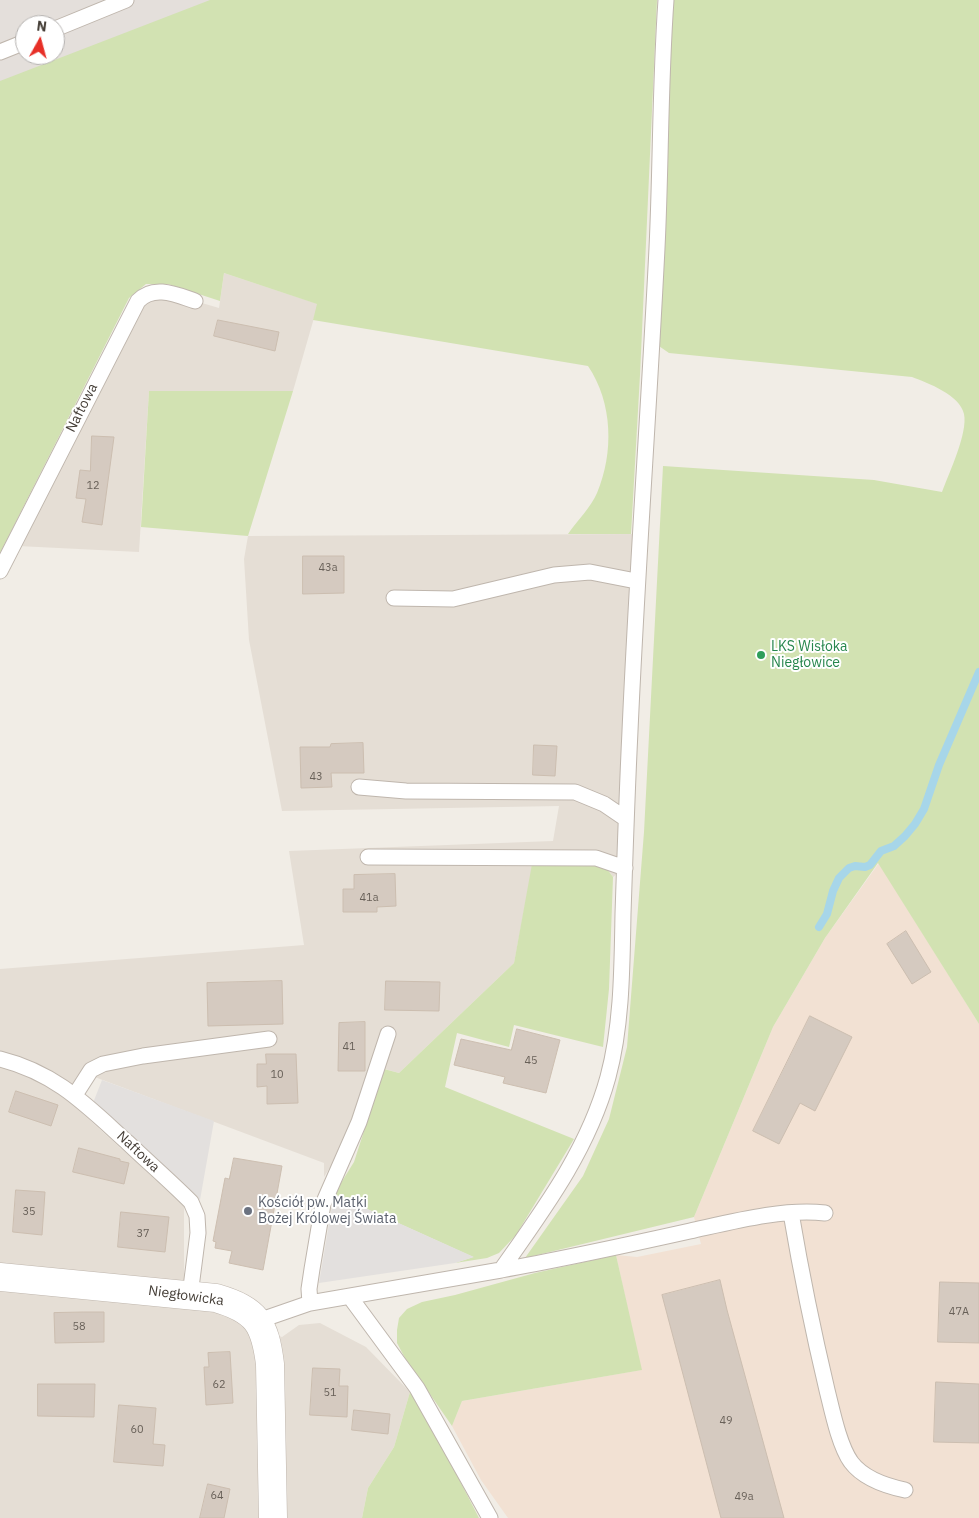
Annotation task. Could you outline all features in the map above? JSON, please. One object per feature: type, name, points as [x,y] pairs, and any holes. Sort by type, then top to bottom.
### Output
[{"type":"street","name":"Niegłowicka","points":[[0,1277],[216,1298],[233,1303],[258,1321]]},
{"type":"street","points":[[258,1321],[265,1335],[270,1364],[273,1518]]},
{"type":"lane","points":[[65,25],[126,0]]},
{"type":"lane","points":[[500,1270],[542,1212],[586,1138],[609,1074],[616,1032],[622,956],[636,581],[657,246],[666,0]]},
{"type":"lane","points":[[0,52],[15,46]]},
{"type":"lane","name":"Naftowa","points":[[0,571],[138,301],[146,294],[160,291],[195,301]]},
{"type":"lane","points":[[394,598],[452,599],[554,575],[590,572],[636,581]]},
{"type":"lane","points":[[359,787],[406,791],[575,792],[604,804],[626,819]]},
{"type":"lane","points":[[368,858],[596,858],[624,868]]},
{"type":"lane","points":[[310,1303],[309,1289],[323,1204],[359,1122],[388,1034]]},
{"type":"lane","points":[[75,1095],[91,1070],[103,1064],[143,1056],[268,1039]]},
{"type":"lane","name":"Naftowa","points":[[0,1059],[44,1076],[75,1095],[191,1202],[197,1216],[198,1233],[190,1295]]},
{"type":"lane","points":[[791,1213],[818,1354],[834,1423],[843,1445],[851,1462],[863,1473],[877,1481],[905,1490]]},
{"type":"lane","points":[[258,1321],[310,1303],[542,1263],[734,1222],[791,1213],[825,1213]]},
{"type":"lane","points":[[350,1297],[418,1388],[490,1518]]},
{"type":"shaded area","points":[[0,0],[213,0],[65,57],[65,15],[15,15],[15,65],[44,65],[0,82]]},
{"type":"shaded area","points":[[224,273],[318,304],[293,391],[149,391],[139,552],[18,546],[142,297],[195,301],[219,308]]},
{"type":"shaded area","points":[[639,534],[625,868],[613,877],[607,869],[533,864],[514,963],[399,1073],[371,1065],[344,1145],[324,1177],[324,1163],[92,1076],[70,1102],[184,1206],[184,1273],[263,1331],[282,1337],[299,1325],[320,1323],[366,1347],[410,1392],[394,1447],[368,1488],[362,1518],[0,1518],[0,969],[304,945],[289,851],[553,841],[559,806],[282,811],[249,640],[244,559],[248,536]]},
{"type":"shaded area","points":[[879,863],[979,1024],[979,1518],[508,1518],[481,1480],[452,1426],[462,1401],[641,1370],[616,1255],[637,1257],[701,1244],[694,1217],[773,1027],[825,938]]},
{"type":"shaded area","points":[[102,1080],[214,1121],[200,1200],[93,1103]]},
{"type":"shaded area","points":[[334,1194],[474,1257],[455,1263],[319,1283]]},
{"type":"green space","points":[[210,0],[657,0],[631,534],[568,534],[588,509],[597,493],[603,478],[608,445],[608,428],[602,396],[588,366],[313,320],[317,304],[224,273],[220,301],[168,284],[146,284],[129,298],[0,553],[0,81],[41,65],[65,65],[65,56]]},
{"type":"green space","points":[[672,0],[979,0],[979,1024],[878,863],[825,938],[773,1027],[694,1217],[525,1258],[583,1176],[609,1119],[627,1047],[644,832],[663,466],[874,480],[942,492],[963,432],[964,414],[956,401],[934,386],[912,377],[669,353],[656,344]]},
{"type":"green space","points":[[149,391],[293,391],[248,536],[141,527]]},
{"type":"green space","points":[[532,864],[589,865],[607,869],[613,877],[609,989],[603,1047],[514,1025],[509,1047],[457,1033],[445,1087],[574,1139],[516,1235],[499,1253],[487,1258],[455,1263],[473,1257],[334,1194],[354,1162],[384,1069],[399,1073],[514,963]]},
{"type":"green space","points":[[616,1255],[642,1370],[462,1401],[452,1426],[405,1358],[397,1343],[399,1318],[407,1309],[422,1302],[535,1273]]},
{"type":"green space","points":[[410,1392],[428,1419],[479,1518],[362,1518],[368,1488],[394,1447]]},
{"type":"building","points":[[218,320],[279,332],[275,351],[214,336]]},
{"type":"building","points":[[92,436],[114,437],[102,525],[82,522],[86,499],[76,498],[80,470],[90,471]]},
{"type":"building","points":[[303,556],[344,556],[344,593],[303,594]]},
{"type":"building","points":[[363,743],[364,773],[331,773],[332,787],[301,788],[300,747],[330,747],[331,744]]},
{"type":"building","points":[[534,745],[557,746],[555,776],[533,775]]},
{"type":"building","points":[[395,874],[396,906],[377,907],[377,912],[343,912],[343,889],[354,889],[354,875]]},
{"type":"building","points":[[906,931],[931,972],[912,984],[887,944]]},
{"type":"building","points":[[282,981],[283,1024],[208,1026],[207,983]]},
{"type":"building","points":[[386,981],[440,982],[439,1011],[385,1010]]},
{"type":"building","points":[[810,1016],[852,1037],[815,1111],[800,1103],[779,1144],[753,1131]]},
{"type":"building","points":[[365,1022],[365,1071],[338,1071],[339,1023]]},
{"type":"building","points":[[517,1029],[560,1040],[546,1093],[503,1083],[505,1077],[454,1065],[461,1039],[511,1050]]},
{"type":"building","points":[[266,1054],[296,1054],[298,1103],[267,1104],[267,1086],[257,1087],[257,1064],[266,1064]]},
{"type":"building","points":[[16,1091],[58,1105],[51,1126],[9,1112]]},
{"type":"building","points":[[79,1148],[129,1163],[124,1184],[73,1172]]},
{"type":"building","name":"Kościół pw. Matki Bożej Królowej Świata","points":[[234,1158],[282,1166],[263,1270],[229,1263],[232,1251],[215,1248],[216,1242],[213,1241],[225,1178],[229,1179]]},
{"type":"building","points":[[16,1190],[45,1192],[42,1235],[13,1232]]},
{"type":"building","points":[[121,1212],[169,1217],[165,1252],[118,1247]]},
{"type":"building","points":[[720,1280],[784,1518],[721,1518],[662,1295]]},
{"type":"building","points":[[940,1282],[979,1283],[979,1343],[938,1342]]},
{"type":"building","points":[[104,1312],[104,1342],[55,1343],[54,1313]]},
{"type":"building","points":[[230,1352],[233,1403],[206,1405],[204,1367],[209,1367],[208,1353]]},
{"type":"building","points":[[313,1368],[340,1369],[339,1386],[348,1386],[347,1417],[310,1415]]},
{"type":"building","points":[[936,1382],[979,1384],[979,1443],[934,1442]]},
{"type":"building","points":[[38,1384],[95,1384],[94,1417],[38,1416]]},
{"type":"building","points":[[119,1405],[156,1408],[153,1444],[165,1445],[163,1466],[114,1462]]},
{"type":"building","points":[[354,1410],[390,1414],[388,1434],[352,1430]]},
{"type":"building","points":[[208,1484],[230,1489],[224,1518],[200,1518]]},
{"type":"waterway","points":[[819,927],[827,914],[833,891],[839,878],[849,868],[870,865],[881,851],[894,846],[915,824],[924,809],[939,765],[979,672]]},
{"type":"place","name":"LKS Wisłoka Niegłowice","points":[[761,655]]},
{"type":"place","name":"Kościół pw. Matki Bożej Królowej Świata","points":[[248,1211]]}]
